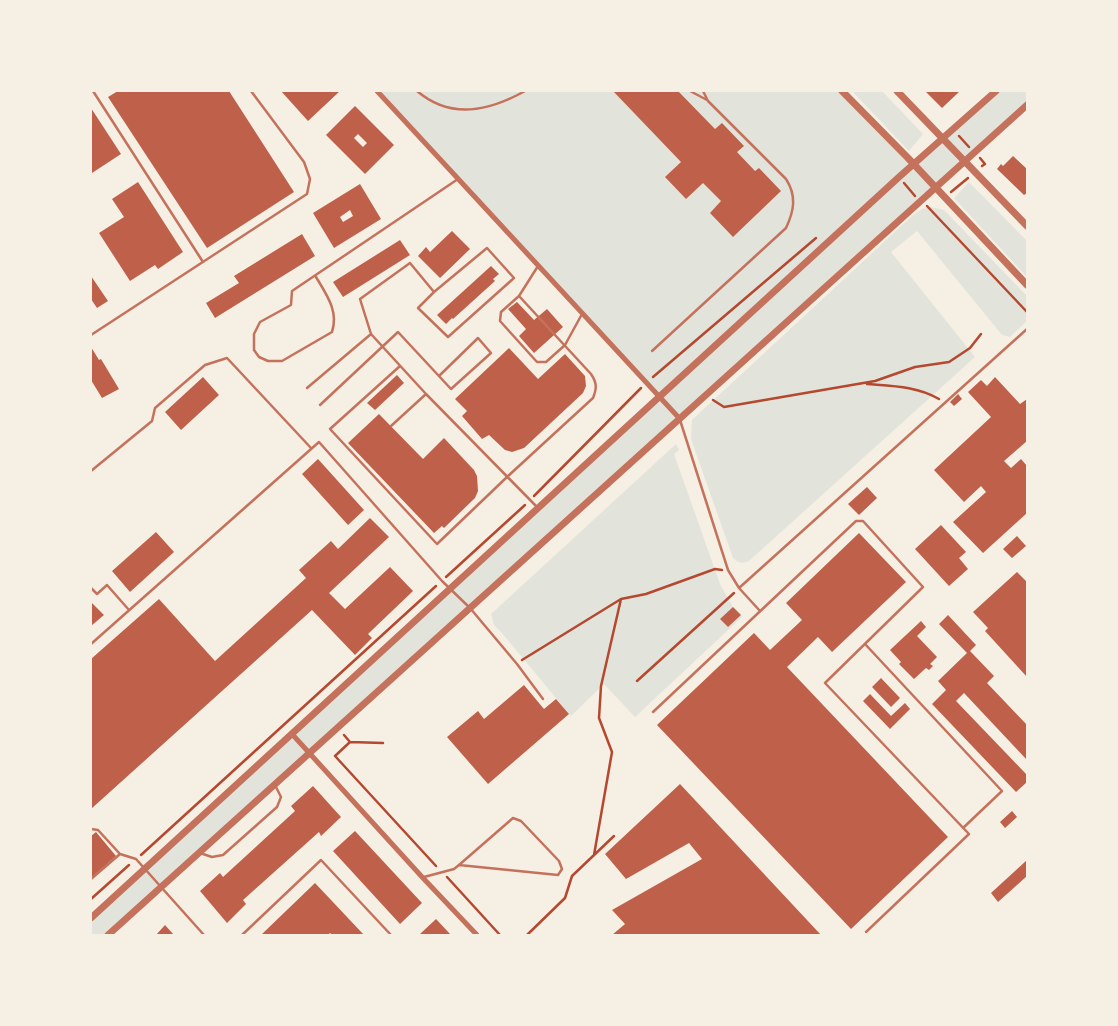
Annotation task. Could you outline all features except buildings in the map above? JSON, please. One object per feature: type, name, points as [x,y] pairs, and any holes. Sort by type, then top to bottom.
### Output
[{"type":"street","points":[[377,91],[680,419]]},
{"type":"street","points":[[842,91],[914,164],[1027,285]]},
{"type":"street","points":[[897,91],[1027,226]]},
{"type":"street","points":[[91,918],[996,91]]},
{"type":"street","points":[[108,935],[1027,105]]},
{"type":"street","points":[[292,734],[422,878],[477,935]]},
{"type":"lane","points":[[93,91],[203,262]]},
{"type":"lane","points":[[91,335],[307,194],[310,180],[304,162],[251,91]]},
{"type":"lane","points":[[417,91],[428,100],[449,108],[478,110],[505,102],[525,91]]},
{"type":"lane","points":[[652,351],[786,228],[793,213],[794,200],[792,188],[786,180],[708,101],[690,91]]},
{"type":"lane","points":[[703,91],[708,101]]},
{"type":"lane","points":[[316,277],[332,306],[335,322],[332,332],[282,361],[268,361],[259,357],[254,350],[254,334],[260,322],[291,305],[292,291],[316,277],[458,179]]},
{"type":"lane","points":[[487,248],[514,278],[448,337],[418,308],[434,292],[487,248]]},
{"type":"lane","points":[[434,292],[410,263],[360,300],[371,334],[426,394],[538,508]]},
{"type":"lane","points":[[538,266],[519,296],[501,312],[500,321],[537,362],[546,362],[565,345],[582,314]]},
{"type":"lane","points":[[400,366],[330,429],[437,544],[594,398],[597,389],[596,381],[519,296]]},
{"type":"lane","points":[[739,588],[1027,329]]},
{"type":"lane","points":[[320,405],[398,332],[438,376],[451,389],[491,353],[478,338],[438,376]]},
{"type":"lane","points":[[307,388],[371,334]]},
{"type":"lane","points":[[91,472],[152,420],[155,408],[204,365],[227,358],[312,448]]},
{"type":"lane","points":[[391,426],[426,394]]},
{"type":"lane","points":[[680,419],[728,570],[739,588],[761,611]]},
{"type":"lane","points":[[91,644],[319,442],[442,581],[470,608],[517,664],[543,699]]},
{"type":"lane","points":[[654,712],[856,521],[863,521],[923,587],[825,683],[969,834],[866,932]]},
{"type":"lane","points":[[91,588],[97,594],[107,585],[130,610]]},
{"type":"lane","points":[[865,644],[1002,791],[963,828]]},
{"type":"lane","points":[[199,853],[212,857],[222,855],[277,808],[280,797],[275,784]]},
{"type":"lane","points":[[422,878],[454,869],[513,818],[521,821],[559,861],[562,869],[558,875],[459,865]]},
{"type":"lane","points":[[91,829],[98,830],[120,854],[136,859],[204,935]]},
{"type":"lane","points":[[91,879],[120,854]]},
{"type":"lane","points":[[242,935],[321,860],[391,935]]},
{"type":"path","points":[[932,210],[1027,312]]},
{"type":"path","points":[[91,899],[530,500],[646,383],[820,235]]},
{"type":"path","points":[[705,396],[724,407],[863,384],[915,367],[949,362],[970,348],[981,334]]},
{"type":"path","points":[[863,384],[904,386],[930,393],[944,402]]},
{"type":"path","points":[[517,664],[621,599],[646,594],[715,569],[728,570]]},
{"type":"path","points":[[637,681],[739,588]]},
{"type":"path","points":[[594,855],[612,752],[600,718],[601,686],[621,599]]},
{"type":"path","points":[[350,742],[335,756],[500,935]]},
{"type":"path","points":[[528,935],[566,898],[572,876],[614,836]]},
{"type":"shaded area","points":[[377,91],[842,91],[914,164],[996,91],[1027,91],[1027,105],[108,935],[91,935],[91,918],[659,397]]},
{"type":"shaded area","points":[[852,91],[882,91],[923,134],[909,151]]},
{"type":"shaded area","points":[[969,182],[1027,241],[1027,277],[954,198]]},
{"type":"shaded area","points":[[930,207],[944,210],[1027,296],[1027,321],[1010,337],[1002,335],[917,231],[891,252],[975,357],[749,561],[742,563],[737,561],[733,558],[691,439],[692,420],[912,216],[922,209]]},
{"type":"shaded area","points":[[676,444],[679,450],[674,454],[720,584],[733,607],[742,617],[635,717],[604,684],[571,716],[494,625],[491,614]]}]
